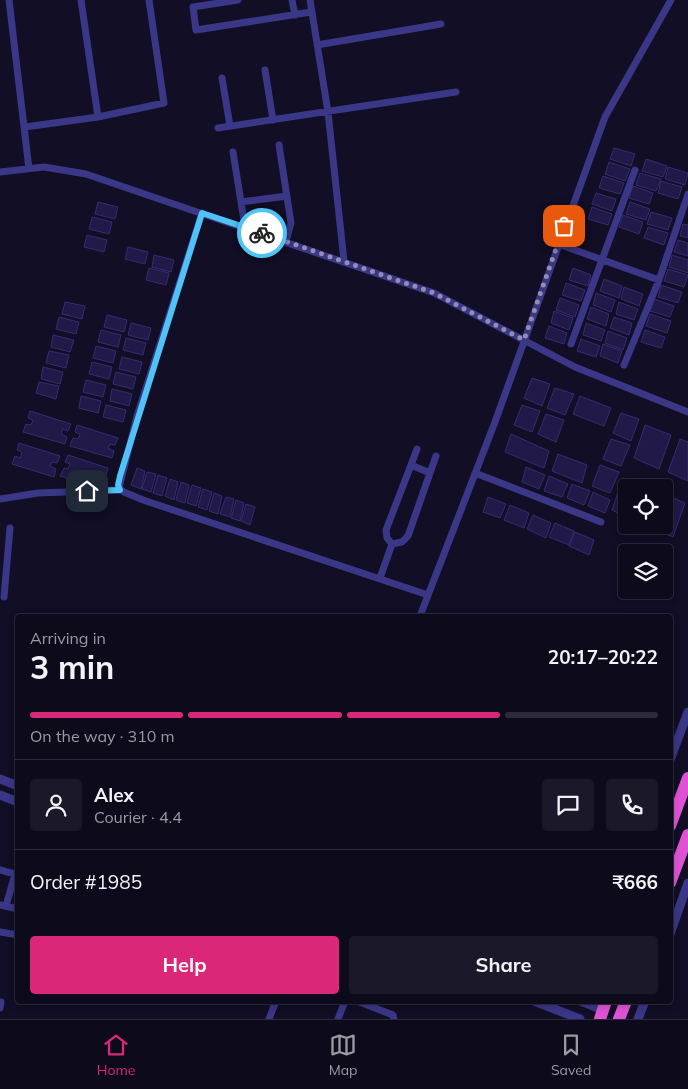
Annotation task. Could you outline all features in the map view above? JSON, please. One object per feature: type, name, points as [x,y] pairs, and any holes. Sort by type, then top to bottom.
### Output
[{"type":"highway","points":[[673,818],[688,778]]},
{"type":"highway","points":[[673,875],[688,835]]},
{"type":"highway","points":[[620,1019],[625,1004]]},
{"type":"street","points":[[9,0],[29,168]]},
{"type":"street","points":[[81,0],[98,117]]},
{"type":"street","points":[[25,127],[98,117],[164,103],[150,0]]},
{"type":"street","points":[[238,0],[193,7],[196,30],[312,12]]},
{"type":"street","points":[[292,0],[294,15]]},
{"type":"street","points":[[310,0],[328,112],[344,261]]},
{"type":"street","points":[[421,614],[475,473],[604,117],[671,0]]},
{"type":"street","points":[[317,45],[441,24]]},
{"type":"street","points":[[266,70],[273,120]]},
{"type":"street","points":[[222,78],[230,126]]},
{"type":"street","points":[[218,128],[456,92]]},
{"type":"street","points":[[279,146],[291,223],[286,241]]},
{"type":"street","points":[[233,152],[245,227]]},
{"type":"street","points":[[0,172],[44,167],[86,174],[344,261],[434,293],[575,367],[688,412]]},
{"type":"street","points":[[572,344],[635,170]]},
{"type":"street","points":[[624,365],[659,280],[688,194]]},
{"type":"street","points":[[241,202],[287,196]]},
{"type":"street","points":[[120,490],[118,485],[120,476],[137,416],[202,213]]},
{"type":"street","points":[[558,244],[659,280]]},
{"type":"street","points":[[392,544],[386,530],[417,449]]},
{"type":"street","points":[[392,544],[402,542],[408,536],[436,456]]},
{"type":"street","points":[[411,465],[430,473]]},
{"type":"street","points":[[475,473],[601,522]]},
{"type":"street","points":[[0,499],[38,493],[120,490],[143,500],[428,595]]},
{"type":"street","points":[[4,597],[3,584],[10,528]]},
{"type":"street","points":[[380,578],[392,544]]},
{"type":"street","points":[[673,752],[688,712]]},
{"type":"street","points":[[0,779],[15,785]]},
{"type":"street","points":[[0,795],[15,801]]},
{"type":"street","points":[[0,870],[15,874],[3,906]]},
{"type":"street","points":[[673,926],[688,883]]},
{"type":"street","points":[[0,932],[15,934]]},
{"type":"street","points":[[270,1019],[275,1004]]},
{"type":"street","points":[[338,1019],[344,1004]]},
{"type":"street","points":[[365,1004],[393,1015],[394,1019]]},
{"type":"street","points":[[541,1004],[576,1018],[580,1004]]},
{"type":"street","points":[[588,1004],[603,1010]]},
{"type":"street","points":[[638,1019],[644,1004]]},
{"type":"building","points":[[614,148],[635,154],[631,166],[610,159]]},
{"type":"building","points":[[646,159],[667,166],[663,177],[642,171]]},
{"type":"building","points":[[609,162],[630,169],[625,181],[605,174]]},
{"type":"building","points":[[668,167],[688,173],[685,185],[665,179]]},
{"type":"building","points":[[640,173],[661,179],[656,191],[636,185]]},
{"type":"building","points":[[603,176],[624,183],[620,194],[599,188]]},
{"type":"building","points":[[661,181],[682,187],[678,199],[658,193]]},
{"type":"building","points":[[633,186],[653,193],[649,204],[629,198]]},
{"type":"building","points":[[596,193],[616,199],[612,211],[592,204]]},
{"type":"building","points":[[98,202],[118,207],[115,219],[95,214]]},
{"type":"building","points":[[630,202],[650,209],[646,220],[626,214]]},
{"type":"building","points":[[592,207],[612,214],[608,225],[588,219]]},
{"type":"building","points":[[651,212],[672,218],[668,230],[647,224]]},
{"type":"building","points":[[623,215],[643,222],[639,234],[619,227]]},
{"type":"building","points":[[92,217],[112,222],[109,234],[89,229]]},
{"type":"building","points":[[683,224],[688,225],[688,238],[680,236]]},
{"type":"building","points":[[648,227],[668,233],[664,245],[644,238]]},
{"type":"building","points":[[87,235],[107,240],[104,252],[84,247]]},
{"type":"building","points":[[678,240],[688,243],[688,256],[674,252]]},
{"type":"building","points":[[128,247],[148,252],[145,264],[125,259]]},
{"type":"building","points":[[154,255],[174,260],[171,272],[152,267]]},
{"type":"building","points":[[672,255],[688,260],[688,273],[669,267]]},
{"type":"building","points":[[149,268],[169,273],[166,285],[146,280]]},
{"type":"building","points":[[573,268],[591,275],[588,286],[569,280]]},
{"type":"building","points":[[668,269],[688,275],[684,287],[664,281]]},
{"type":"building","points":[[604,279],[622,286],[619,298],[600,291]]},
{"type":"building","points":[[566,283],[585,290],[581,301],[562,295]]},
{"type":"building","points":[[661,285],[682,292],[678,303],[658,297]]},
{"type":"building","points":[[624,287],[643,294],[639,306],[621,299]]},
{"type":"building","points":[[596,293],[615,300],[611,312],[593,305]]},
{"type":"building","points":[[560,298],[579,305],[575,317],[556,310]]},
{"type":"building","points":[[654,299],[674,306],[670,317],[650,311]]},
{"type":"building","points":[[65,302],[85,306],[82,319],[62,314]]},
{"type":"building","points":[[619,302],[638,309],[634,320],[616,314]]},
{"type":"building","points":[[591,307],[609,314],[606,326],[587,319]]},
{"type":"building","points":[[554,311],[573,318],[569,330],[551,323]]},
{"type":"building","points":[[650,314],[671,321],[667,333],[646,326]]},
{"type":"building","points":[[107,315],[127,320],[124,332],[104,327]]},
{"type":"building","points":[[59,317],[79,322],[76,334],[56,329]]},
{"type":"building","points":[[614,317],[632,323],[629,335],[610,328]]},
{"type":"building","points":[[131,323],[151,328],[148,340],[128,335]]},
{"type":"building","points":[[586,323],[605,330],[601,341],[583,335]]},
{"type":"building","points":[[549,326],[567,333],[564,344],[545,338]]},
{"type":"building","points":[[101,330],[121,335],[118,347],[98,342]]},
{"type":"building","points":[[645,330],[665,337],[661,348],[641,342]]},
{"type":"building","points":[[608,331],[627,338],[623,350],[605,343]]},
{"type":"building","points":[[53,335],[74,340],[70,352],[51,347]]},
{"type":"building","points":[[126,338],[146,343],[143,355],[123,350]]},
{"type":"building","points":[[581,339],[600,346],[596,357],[577,351]]},
{"type":"building","points":[[603,344],[622,351],[618,363],[600,356]]},
{"type":"building","points":[[96,346],[116,351],[113,363],[93,358]]},
{"type":"building","points":[[49,351],[69,355],[66,368],[46,363]]},
{"type":"building","points":[[122,357],[142,362],[139,374],[119,369]]},
{"type":"building","points":[[92,362],[112,367],[109,379],[89,374]]},
{"type":"building","points":[[43,367],[63,372],[60,384],[41,379]]},
{"type":"building","points":[[116,372],[136,377],[133,389],[113,384]]},
{"type":"building","points":[[532,378],[550,384],[542,406],[524,398]]},
{"type":"building","points":[[86,380],[106,385],[103,397],[83,392]]},
{"type":"building","points":[[39,382],[59,386],[56,399],[36,393]]},
{"type":"building","points":[[555,388],[574,394],[565,415],[547,408]]},
{"type":"building","points":[[112,389],[132,394],[129,406],[110,401]]},
{"type":"building","points":[[81,396],[101,401],[98,413],[79,408]]},
{"type":"building","points":[[580,396],[611,408],[604,426],[573,414]]},
{"type":"building","points":[[106,405],[126,410],[123,422],[103,417]]},
{"type":"building","points":[[522,405],[540,411],[532,432],[514,425]]},
{"type":"building","points":[[30,411],[71,424],[68,431],[63,429],[61,434],[67,437],[65,444],[23,432],[26,424],[31,425],[33,420],[28,418]]},
{"type":"building","points":[[621,413],[639,419],[631,441],[613,433]]},
{"type":"building","points":[[546,414],[564,420],[556,442],[538,434]]},
{"type":"building","points":[[77,425],[118,438],[115,445],[110,444],[108,448],[114,451],[112,458],[70,446],[73,438],[78,439],[80,434],[75,432]]},
{"type":"building","points":[[645,425],[671,435],[659,469],[634,458]]},
{"type":"building","points":[[511,434],[549,451],[544,468],[505,452]]},
{"type":"building","points":[[611,439],[630,445],[621,466],[603,459]]},
{"type":"building","points":[[680,439],[688,442],[688,481],[668,472]]},
{"type":"building","points":[[19,443],[60,456],[57,463],[52,462],[50,466],[56,469],[54,477],[12,464],[15,456],[20,458],[22,452],[17,450]]},
{"type":"building","points":[[558,454],[587,465],[582,483],[552,471]]},
{"type":"building","points":[[68,455],[108,468],[106,475],[100,474],[98,478],[105,481],[102,489],[60,476],[64,468],[68,469],[70,464],[65,462]]},
{"type":"building","points":[[600,465],[619,472],[610,493],[592,486]]},
{"type":"building","points":[[526,467],[545,475],[539,489],[522,482]]},
{"type":"building","points":[[137,468],[145,471],[141,489],[131,485]]},
{"type":"building","points":[[147,472],[156,474],[151,492],[142,489]]},
{"type":"building","points":[[158,475],[167,478],[162,496],[153,493]]},
{"type":"building","points":[[549,476],[568,484],[562,497],[544,491]]},
{"type":"building","points":[[170,479],[178,482],[174,500],[165,496]]},
{"type":"building","points":[[181,482],[189,485],[185,503],[176,500]]},
{"type":"building","points":[[572,484],[590,491],[584,505],[567,498]]},
{"type":"building","points":[[192,485],[201,488],[196,506],[187,503]]},
{"type":"building","points":[[203,489],[212,492],[207,510],[198,507]]},
{"type":"building","points":[[593,492],[610,500],[605,513],[588,506]]},
{"type":"building","points":[[214,493],[222,496],[218,514],[209,511]]},
{"type":"building","points":[[618,493],[618,513],[612,510]]},
{"type":"building","points":[[226,497],[234,499],[230,517],[220,514]]},
{"type":"building","points":[[488,497],[506,504],[500,518],[483,512]]},
{"type":"building","points":[[673,498],[685,503],[673,537],[666,534],[673,534]]},
{"type":"building","points":[[236,500],[244,503],[240,521],[231,518]]},
{"type":"building","points":[[246,504],[255,507],[250,525],[241,521]]},
{"type":"building","points":[[510,505],[529,513],[524,528],[504,520]]},
{"type":"building","points":[[533,515],[551,523],[546,538],[527,529]]},
{"type":"building","points":[[555,523],[574,531],[569,545],[549,537]]},
{"type":"building","points":[[575,532],[594,540],[589,555],[569,546]]},
{"type":"way so far","points":[[262,233],[434,293],[524,340],[564,226]]},
{"type":"route","points":[[87,491],[120,490],[118,485],[120,476],[137,416],[202,213],[262,233]]}]
